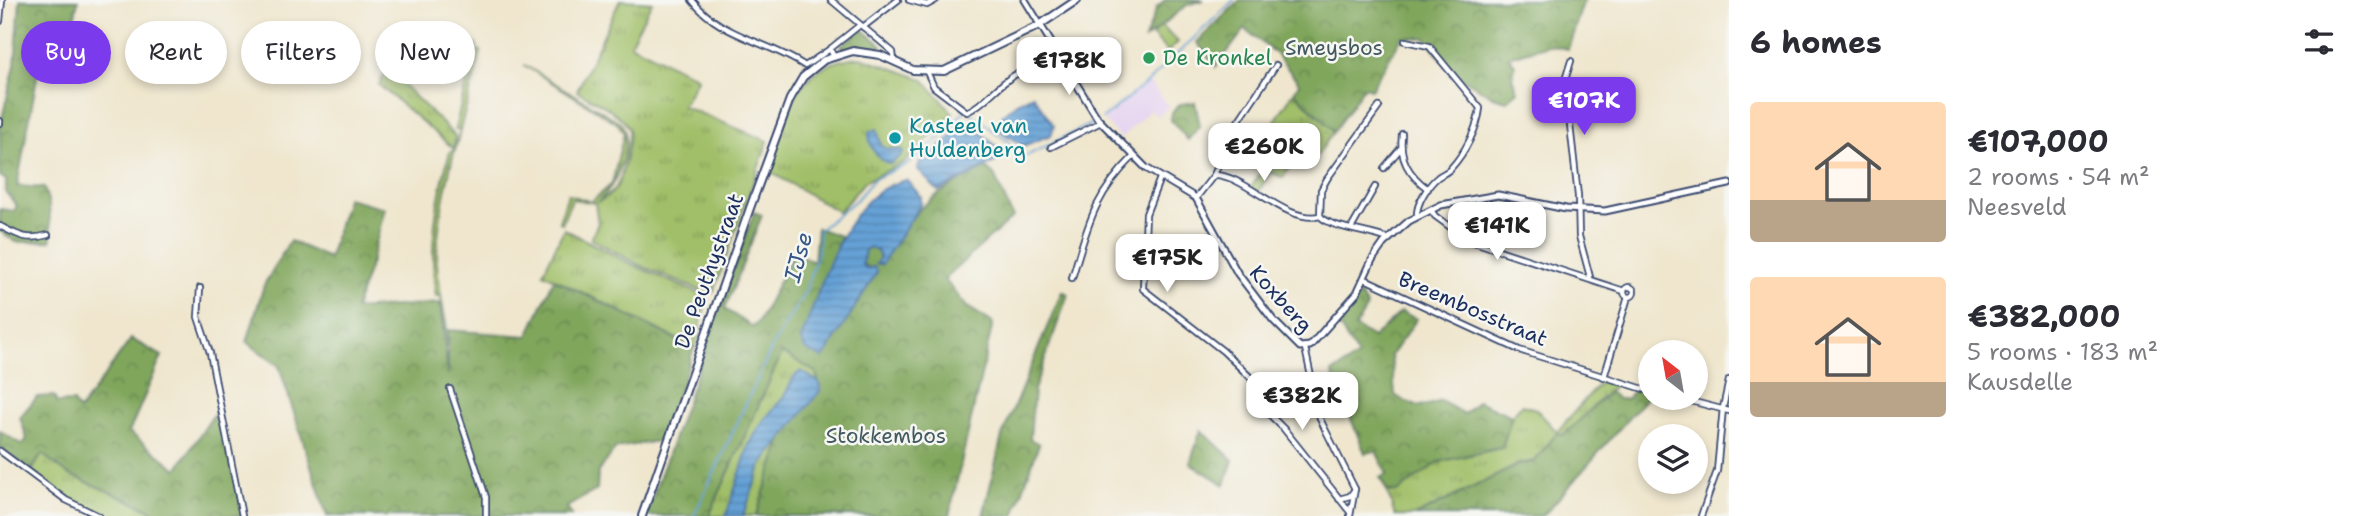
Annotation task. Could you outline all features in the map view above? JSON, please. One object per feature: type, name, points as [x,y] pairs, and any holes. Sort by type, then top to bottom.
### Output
[{"type":"main road","points":[[832,52],[867,51],[927,72],[956,67],[1012,36],[1038,26],[1068,3],[1077,0]]},
{"type":"main road","name":"De Peuthystraat","points":[[642,516],[790,99],[810,69],[832,52]]},
{"type":"street","points":[[0,21],[2,0]]},
{"type":"street","points":[[692,0],[710,20],[725,30],[773,47],[805,66],[832,52]]},
{"type":"street","points":[[831,0],[893,52],[894,61]]},
{"type":"street","name":"De Peuthystraat","points":[[832,52],[861,26],[898,0]]},
{"type":"street","points":[[909,0],[927,5],[936,0]]},
{"type":"street","name":"Koxberg","points":[[1025,0],[1038,26],[1100,121],[1160,178],[1196,198],[1238,274],[1280,328],[1297,345],[1305,348],[1351,301],[1375,254],[1388,239],[1417,216],[1431,209],[1464,199],[1498,195],[1578,210],[1624,208],[1729,184]]},
{"type":"street","points":[[1405,41],[1429,46],[1480,108],[1478,122],[1455,163],[1428,190],[1417,216]]},
{"type":"street","points":[[1571,61],[1565,80],[1579,236],[1590,277]]},
{"type":"street","points":[[927,72],[934,87],[964,111],[974,109],[1012,75],[1056,72],[1065,64]]},
{"type":"street","points":[[1196,198],[1214,175],[1235,127],[1276,65]]},
{"type":"street","points":[[1320,216],[1321,190],[1379,107]]},
{"type":"street","points":[[1051,147],[1100,121]]},
{"type":"street","points":[[1402,134],[1400,149],[1404,162]]},
{"type":"street","points":[[1384,168],[1400,149]]},
{"type":"street","points":[[1072,278],[1095,206],[1108,182],[1134,156]]},
{"type":"street","points":[[1394,156],[1404,162],[1428,190]]},
{"type":"street","points":[[1214,175],[1224,176],[1297,215],[1311,218],[1320,216],[1332,224],[1352,227],[1388,239]]},
{"type":"street","points":[[1160,178],[1144,223],[1143,289],[1223,351],[1245,372],[1252,380],[1264,409],[1350,514]]},
{"type":"street","points":[[1352,227],[1366,208],[1375,187]]},
{"type":"street","points":[[1431,209],[1435,216],[1468,240],[1590,277],[1624,291],[1628,298]]},
{"type":"street","points":[[0,226],[20,238],[32,240],[48,236]]},
{"type":"street","name":"Breembosstraat","points":[[1364,279],[1519,350],[1638,387]]},
{"type":"street","points":[[1604,377],[1628,298],[1632,297],[1634,290],[1628,287],[1624,291]]},
{"type":"street","points":[[200,288],[198,317],[210,353],[242,516]]},
{"type":"street","points":[[1305,348],[1320,419],[1355,489],[1350,514]]},
{"type":"street","points":[[1701,516],[1717,471],[1723,408],[1729,380]]},
{"type":"street","points":[[450,389],[486,497],[486,516]]},
{"type":"street","points":[[1708,405],[1729,411]]},
{"type":"street","points":[[0,451],[66,500],[99,516]]},
{"type":"street","points":[[1339,499],[1350,496],[1355,489]]},
{"type":"shaded area","points":[[1149,82],[1169,106],[1158,116],[1150,110],[1121,138],[1103,120]]},
{"type":"green space","points":[[20,0],[78,0],[74,21],[21,21],[21,84],[36,84],[17,186],[44,188],[49,204],[51,241],[16,242],[0,231],[0,209],[14,211],[17,206],[6,193],[6,180],[0,176],[0,126],[15,65]]},
{"type":"green space","points":[[620,0],[652,2],[630,44],[698,78],[682,106],[768,141],[713,293],[708,294],[639,265],[591,239],[598,223],[595,203],[572,199],[562,223],[559,222],[568,194],[591,202],[611,185],[597,202],[617,186],[629,139],[628,127],[618,116],[577,91]]},
{"type":"green space","points":[[1165,0],[1204,0],[1187,5],[1145,39],[1157,7]]},
{"type":"green space","name":"Smeysbos","points":[[1240,0],[1584,0],[1568,49],[1548,45],[1508,57],[1515,65],[1512,78],[1518,91],[1507,101],[1493,97],[1450,71],[1426,38],[1402,37],[1371,89],[1364,87],[1334,131],[1294,92],[1299,83],[1276,54],[1245,29],[1216,67],[1197,42]]},
{"type":"green space","points":[[1161,26],[1178,42],[1168,52],[1152,35]]},
{"type":"green space","points":[[862,29],[882,45],[869,50],[843,48],[841,45]]},
{"type":"green space","points":[[476,44],[477,50],[481,51],[475,74]]},
{"type":"green space","points":[[861,57],[923,79],[953,113],[905,162],[864,182],[839,212],[769,171],[788,112],[806,81],[820,69],[838,61]]},
{"type":"green space","points":[[524,65],[620,122],[624,130],[626,141],[621,165],[612,183],[624,133],[618,124]]},
{"type":"green space","points":[[402,84],[455,136],[454,149],[379,85]]},
{"type":"green space","points":[[466,84],[472,84],[460,130],[455,129]]},
{"type":"green space","points":[[1294,92],[1334,131],[1308,169],[1295,159],[1283,178],[1271,172],[1258,192],[1251,188],[1267,161],[1254,153]]},
{"type":"green space","points":[[1195,102],[1200,126],[1188,140],[1171,120],[1172,112],[1181,104]]},
{"type":"green space","points":[[450,151],[454,151],[441,211],[437,261],[441,296],[436,296],[433,241]]},
{"type":"green space","name":"Stokkembos","points":[[986,168],[994,175],[1013,217],[944,279],[966,306],[993,323],[949,516],[756,516],[784,433],[820,391],[816,372],[782,353],[709,516],[646,516],[754,212],[762,215],[725,309],[753,327],[759,321],[794,252],[814,262],[817,228],[841,236],[801,339],[823,358],[877,272],[862,264],[865,250],[870,247],[877,250],[882,264],[904,229],[924,205],[950,187]]},
{"type":"green space","points":[[347,198],[385,208],[355,309],[440,303],[448,375],[448,330],[528,336],[554,279],[694,348],[663,440],[616,448],[598,472],[597,490],[567,507],[572,516],[327,516],[279,366],[247,342],[264,285],[290,241],[329,258]]},
{"type":"green space","points":[[564,229],[633,265],[707,297],[695,348],[543,273]]},
{"type":"green space","points":[[1062,291],[1068,294],[1034,390],[1030,439],[1039,444],[1014,516],[983,516],[1002,436]]},
{"type":"green space","points":[[1360,295],[1367,307],[1355,327],[1373,338],[1401,312],[1417,319],[1391,355],[1395,395],[1417,406],[1441,401],[1464,414],[1478,401],[1512,416],[1502,447],[1439,462],[1397,492],[1387,491],[1380,478],[1387,474],[1376,451],[1365,453],[1332,373],[1358,356],[1337,323]]},
{"type":"green space","points":[[442,302],[450,346],[447,347]]},
{"type":"green space","points":[[131,339],[162,356],[129,432],[177,469],[217,410],[244,516],[159,516],[147,508],[68,474],[42,454],[31,471],[0,447],[0,431],[22,445],[27,439],[20,417],[37,397],[54,396],[57,403],[73,402],[79,411]]},
{"type":"green space","points":[[782,352],[816,372],[820,383],[802,372],[794,377],[784,397],[763,421],[726,516],[709,516]]},
{"type":"green space","points":[[1602,380],[1615,385],[1564,436],[1557,433],[1535,461],[1520,464],[1415,516],[1395,516],[1387,491],[1397,492],[1439,462],[1502,448],[1512,416],[1521,405],[1536,409],[1557,432]]},
{"type":"green space","points":[[1635,389],[1638,390],[1638,408],[1543,516],[1415,516],[1520,464],[1535,461],[1557,433],[1564,435],[1609,392],[1618,399],[1627,399]]},
{"type":"green space","points":[[1201,430],[1233,460],[1225,485],[1190,463]]},
{"type":"green space","points":[[784,433],[756,516],[743,516],[762,464]]},
{"type":"green space","points":[[42,454],[68,474],[147,508],[159,516],[102,516],[71,500],[32,471]]},
{"type":"water","points":[[1033,95],[1054,126],[1051,135],[1023,146],[996,128],[1006,112]]},
{"type":"water","points":[[966,125],[973,125],[1007,156],[938,191],[918,170],[919,163]]},
{"type":"water","points":[[877,129],[881,145],[886,149],[903,150],[903,154],[890,164],[877,156],[870,143],[869,132]]},
{"type":"water","points":[[907,180],[921,197],[921,204],[882,264],[876,264],[880,257],[877,250],[870,247],[865,250],[862,264],[866,269],[874,267],[877,272],[823,358],[805,349],[801,339],[827,269],[851,221],[867,202],[885,188]]},
{"type":"water","points":[[801,371],[820,383],[820,391],[762,464],[743,516],[726,516],[749,445],[763,421],[784,397],[794,377]]},
{"type":"waterway","points":[[1102,119],[1150,80],[1234,0]]},
{"type":"waterway","name":"IJse","points":[[694,516],[774,343],[805,292],[818,252],[819,230],[856,200],[874,179],[910,163],[948,131],[965,110]]},
{"type":"waterway","points":[[971,113],[1026,156],[1097,121]]},
{"type":"place","name":"De Kronkel","points":[[1149,58]]},
{"type":"place","name":"Kasteel van Huldenberg","points":[[895,138]]}]
